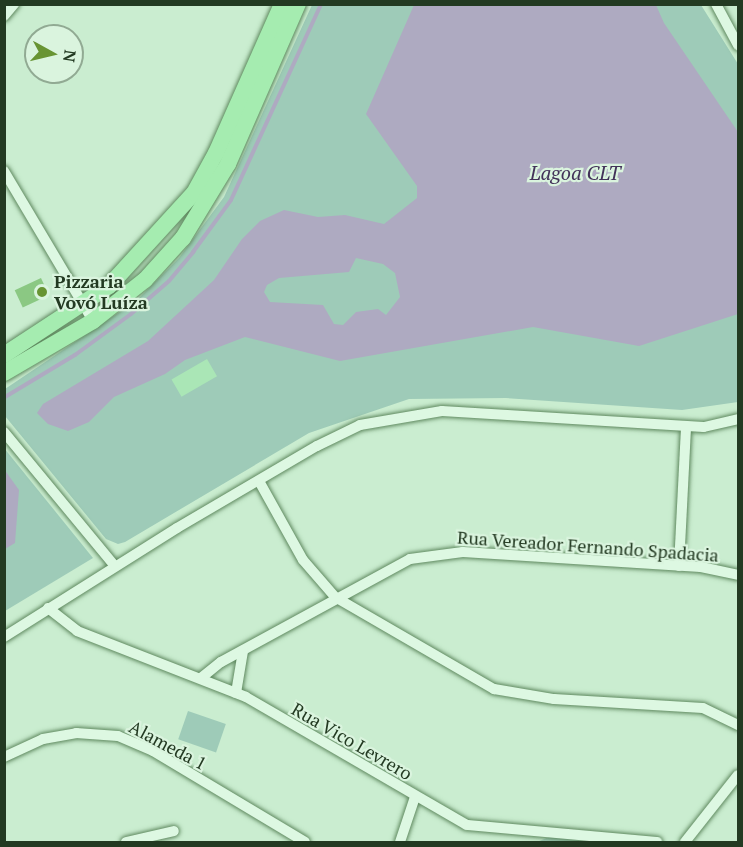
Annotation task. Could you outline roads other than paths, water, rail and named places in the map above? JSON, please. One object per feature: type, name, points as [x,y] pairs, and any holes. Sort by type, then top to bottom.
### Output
[{"type":"main road","points":[[4,355],[84,304],[132,264],[194,193],[216,153],[282,4]]},
{"type":"main road","points":[[4,373],[93,321],[145,280],[183,238],[207,203],[228,164],[298,4]]},
{"type":"street","points":[[4,16],[14,4]]},
{"type":"street","points":[[716,4],[738,45]]},
{"type":"street","points":[[4,171],[8,185],[93,321]]},
{"type":"street","points":[[4,637],[115,566],[259,481],[360,425],[412,413],[482,411],[704,427],[738,419]]},
{"type":"street","points":[[679,566],[686,426]]},
{"type":"street","points":[[4,432],[115,566]]},
{"type":"street","points":[[259,481],[303,560],[335,597],[494,689],[532,697],[703,708],[738,724]]},
{"type":"street","name":"Rua Vereador Fernando Spadacia","points":[[201,678],[335,597],[410,559],[436,554],[679,566],[738,575]]},
{"type":"street","name":"Rua Vico Levrero","points":[[48,608],[77,631],[236,693],[466,825],[657,843]]},
{"type":"street","points":[[236,693],[243,651]]},
{"type":"street","name":"Alameda 1","points":[[4,757],[43,739],[65,735],[118,736],[153,752],[305,843]]},
{"type":"street","points":[[685,843],[738,775]]},
{"type":"street","points":[[400,843],[415,797]]},
{"type":"street","points":[[515,830],[518,843]]},
{"type":"street","points":[[126,843],[174,831]]},
{"type":"water","name":"Lagoa CLT","points":[[414,5],[656,5],[664,23],[738,132],[738,314],[639,346],[533,327],[340,361],[245,337],[185,360],[165,374],[114,397],[89,422],[68,431],[48,424],[37,413],[43,404],[148,341],[214,280],[242,239],[260,221],[284,210],[318,217],[345,215],[384,224],[417,198],[417,186],[366,114]],"holes":[[[356,258],[383,264],[395,273],[400,297],[386,315],[378,309],[356,312],[343,325],[334,324],[323,305],[270,302],[264,292],[267,285],[279,278],[349,272]]]},
{"type":"water","points":[[4,469],[19,490],[15,543],[5,549]]},
{"type":"waterway","points":[[5,397],[75,355],[131,314],[169,281],[193,252],[231,200],[321,4]]},
{"type":"place","name":"Pizzaria Vovó Luíza","points":[[42,292]]}]
